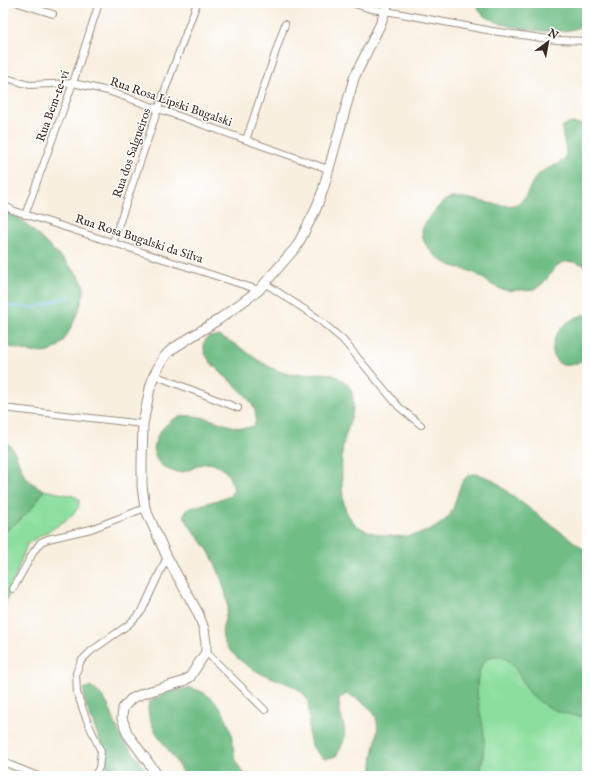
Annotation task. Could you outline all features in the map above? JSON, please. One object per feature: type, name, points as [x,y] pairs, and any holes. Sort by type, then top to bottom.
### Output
[{"type":"main road","points":[[158,776],[127,733],[122,718],[123,708],[131,699],[144,693],[182,682],[190,677],[206,652],[206,643],[204,629],[198,613],[167,557],[145,508],[142,467],[143,424],[150,388],[154,375],[164,357],[172,349],[218,320],[263,287],[297,246],[315,211],[323,190],[354,78],[387,7]]},
{"type":"street","points":[[18,3],[53,14]]},
{"type":"street","name":"Rua Bem-te-vi","points":[[25,215],[74,83],[98,3]]},
{"type":"street","name":"Rua dos Salgueiros","points":[[113,242],[158,109],[197,3]]},
{"type":"street","points":[[350,3],[371,9],[387,7],[492,31],[556,40],[587,41]]},
{"type":"street","points":[[246,140],[285,24]]},
{"type":"street","name":"Rua Rosa Lipski Bugalski","points":[[3,77],[29,85],[74,83],[108,91],[328,170]]},
{"type":"street","name":"Rua Rosa Bugalski da Silva","points":[[3,204],[12,210],[25,215],[263,287],[316,317],[343,340],[399,407],[421,425]]},
{"type":"street","points":[[154,375],[238,408]]},
{"type":"street","points":[[3,408],[143,424]]},
{"type":"street","points":[[13,589],[34,551],[41,542],[91,528],[145,508]]},
{"type":"street","points":[[94,776],[99,768],[101,752],[77,693],[76,673],[81,661],[91,651],[128,625],[142,611],[167,557]]},
{"type":"street","points":[[206,652],[265,710]]},
{"type":"street","points":[[3,762],[38,776]]},
{"type":"green space","points":[[477,3],[587,3],[587,22],[574,29],[561,31],[538,31],[524,29],[489,19],[481,13]]},
{"type":"green space","points":[[571,123],[587,125],[587,266],[574,262],[565,262],[559,264],[540,286],[532,290],[507,290],[500,289],[492,285],[473,272],[449,264],[432,253],[424,241],[422,229],[425,223],[443,202],[449,199],[466,198],[505,205],[514,205],[518,203],[525,196],[538,175],[564,160],[566,152],[562,126]]},
{"type":"green space","points":[[3,204],[22,220],[74,270],[80,278],[84,288],[84,294],[79,310],[67,335],[59,346],[48,352],[32,352],[3,345]]},
{"type":"green space","points":[[587,314],[587,357],[573,364],[562,365],[556,360],[553,351],[554,340],[560,329],[571,320]]},
{"type":"green space","points":[[219,336],[275,370],[300,375],[315,373],[330,374],[348,385],[353,396],[353,410],[342,451],[342,486],[347,513],[352,521],[359,527],[370,532],[394,536],[418,534],[430,530],[449,516],[464,479],[469,475],[476,474],[491,479],[587,552],[587,715],[581,716],[567,714],[545,705],[534,697],[518,672],[508,661],[503,657],[493,656],[487,658],[481,667],[477,684],[478,701],[484,734],[479,776],[372,776],[372,762],[378,729],[377,720],[372,711],[363,702],[347,694],[339,698],[339,707],[345,733],[341,747],[336,756],[325,759],[319,755],[310,741],[309,705],[303,694],[291,685],[262,674],[249,667],[228,648],[222,635],[228,606],[224,586],[208,550],[195,534],[184,515],[186,510],[230,496],[234,489],[229,478],[223,469],[210,463],[181,472],[167,469],[156,459],[154,452],[160,431],[174,419],[184,416],[203,418],[242,428],[254,426],[256,416],[253,406],[247,397],[210,362],[205,353],[203,344],[208,337]]},
{"type":"green space","points":[[3,439],[12,448],[26,477],[33,484],[44,490],[26,514],[3,532]]},
{"type":"green space","points":[[44,490],[73,496],[79,499],[79,505],[71,516],[56,527],[27,544],[3,610],[3,532],[26,514]]},
{"type":"green space","points":[[499,655],[514,666],[528,690],[535,698],[557,709],[581,717],[587,715],[587,776],[479,776],[483,758],[483,748],[478,707],[478,680],[480,668],[485,660]]},
{"type":"green space","points":[[91,686],[103,697],[109,707],[119,733],[150,776],[108,776],[106,758],[84,698],[84,689]]},
{"type":"green space","points":[[190,688],[198,690],[211,698],[222,710],[229,725],[237,763],[246,776],[184,776],[175,759],[154,730],[149,716],[149,702],[169,693]]},
{"type":"waterway","points":[[3,305],[35,308],[70,296]]}]
